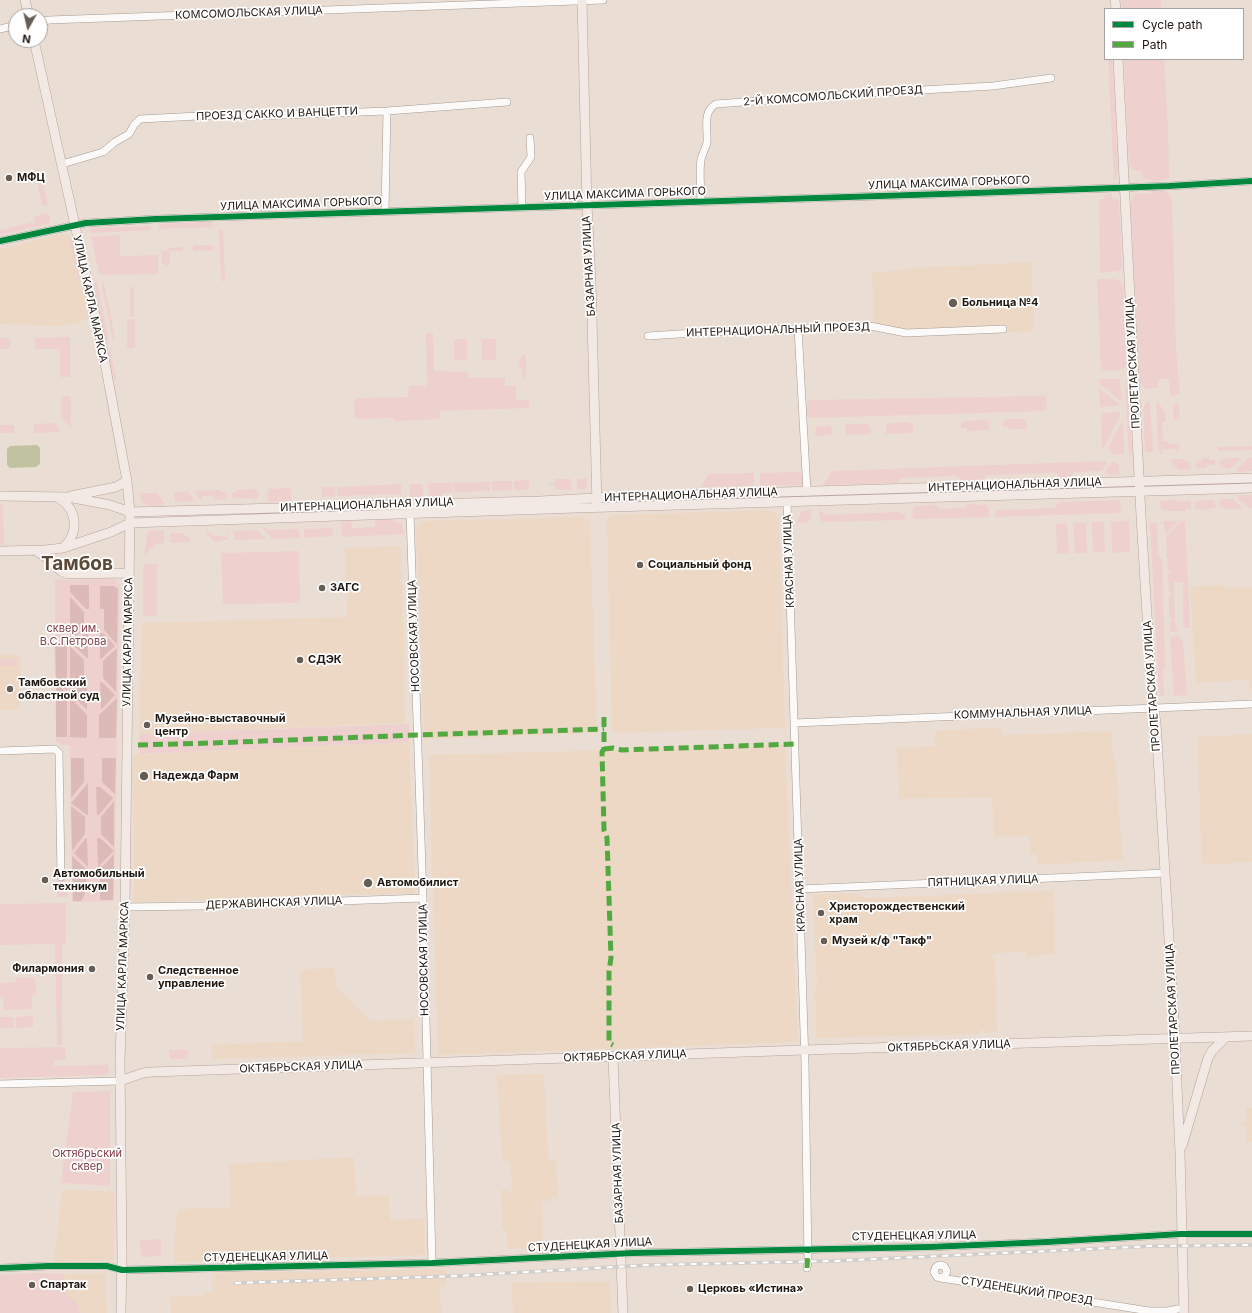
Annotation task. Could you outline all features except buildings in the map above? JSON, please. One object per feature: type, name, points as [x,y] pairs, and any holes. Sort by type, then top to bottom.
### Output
[{"type":"main road","name":"БАЗАРНАЯ УЛИЦА","points":[[582,0],[597,503]]},
{"type":"main road","name":"УЛИЦА КАРЛА МАРКСА","points":[[36,48],[102,347],[127,481],[130,512]]},
{"type":"main road","name":"ПРОЛЕТАРСКАЯ УЛИЦА","points":[[1118,60],[1152,707],[1156,723],[1175,1039],[1180,1153],[1184,1311]]},
{"type":"main road","name":"ИНТЕРНАЦИОНАЛЬНАЯ УЛИЦА","points":[[787,497],[807,492],[1252,478]]},
{"type":"main road","points":[[68,497],[116,487],[127,481]]},
{"type":"main road","name":"ИНТЕРНАЦИОНАЛЬНАЯ УЛИЦА","points":[[0,551],[63,548],[115,530],[130,523],[410,513],[597,503],[787,497],[1252,488]]},
{"type":"main road","name":"ИНТЕРНАЦИОНАЛЬНАЯ УЛИЦА","points":[[0,496],[68,497],[110,505],[130,512],[540,501],[597,503]]},
{"type":"main road","points":[[53,496],[65,502],[74,519],[75,526],[72,538],[63,548]]},
{"type":"main road","points":[[410,504],[410,513]]},
{"type":"main road","points":[[130,512],[130,523]]},
{"type":"main road","name":"УЛИЦА КАРЛА МАРКСА","points":[[121,1313],[120,1081],[125,907],[130,523]]},
{"type":"main road","points":[[36,550],[61,571],[68,574],[129,573]]},
{"type":"main road","name":"ОКТЯБРЬСКАЯ УЛИЦА","points":[[120,1081],[143,1073],[151,1072],[1252,1036]]},
{"type":"main road","points":[[1180,1153],[1208,1058],[1212,1051],[1226,1037]]},
{"type":"main road","name":"БАЗАРНАЯ УЛИЦА","points":[[613,1057],[623,1313]]},
{"type":"street","name":"КОМСОМОЛЬСКАЯ УЛИЦА","points":[[48,20],[603,0]]},
{"type":"street","name":"2-Й КОМСОМОЛЬСКИЙ ПРОЕЗД","points":[[701,201],[701,160],[707,143],[708,111],[716,104],[851,94],[993,86],[1051,78]]},
{"type":"street","name":"ПРОЕЗД САККО И ВАНЦЕТТИ","points":[[62,164],[103,152],[115,142],[129,134],[134,125],[140,119],[218,115],[257,116],[387,111],[507,102]]},
{"type":"street","points":[[384,211],[387,111]]},
{"type":"street","points":[[522,207],[521,172],[531,157],[530,138]]},
{"type":"street","name":"УЛИЦА МАКСИМА ГОРЬКОГО","points":[[0,241],[86,223],[155,219],[1169,186],[1252,181]]},
{"type":"street","name":"ИНТЕРНАЦИОНАЛЬНЫЙ ПРОЕЗД","points":[[648,336],[798,328],[870,326],[906,333],[1003,329]]},
{"type":"street","points":[[798,328],[807,492]]},
{"type":"street","name":"КРАСНАЯ УЛИЦА","points":[[787,497],[805,1050],[807,1268]]},
{"type":"street","name":"НОСОВСКАЯ УЛИЦА","points":[[410,513],[423,898],[432,1263]]},
{"type":"street","name":"КОММУНАЛЬНАЯ УЛИЦА","points":[[794,723],[1252,704]]},
{"type":"street","points":[[0,751],[55,749],[59,753],[61,877]]},
{"type":"street","name":"ПЯТНИЦКАЯ УЛИЦА","points":[[800,889],[1165,873]]},
{"type":"street","name":"ДЕРЖАВИНСКАЯ УЛИЦА","points":[[125,907],[423,898]]},
{"type":"street","name":"ОКТЯБРЬСКАЯ УЛИЦА","points":[[0,1084],[120,1081]]},
{"type":"street","name":"СТУДЕНЕЦКАЯ УЛИЦА","points":[[0,1268],[107,1266],[122,1270],[432,1263],[620,1254],[1047,1242],[1181,1234],[1252,1234]]},
{"type":"street","name":"СТУДЕНЕЦКИЙ ПРОЕЗД","points":[[941,1278],[1149,1311],[1184,1311]]},
{"type":"shaded area","points":[[62,234],[69,235],[73,241],[89,318],[78,323],[62,326],[0,324],[0,249]]},
{"type":"shaded area","name":"Больница №4","points":[[1032,262],[1033,331],[915,337],[874,330],[872,272],[912,268]]},
{"type":"shaded area","points":[[37,445],[40,448],[40,464],[36,467],[10,468],[7,465],[7,449],[10,446]]},
{"type":"shaded area","points":[[768,510],[775,512],[779,521],[785,728],[612,733],[608,518],[614,515]]},
{"type":"shaded area","points":[[583,517],[587,519],[590,524],[597,733],[424,739],[416,534],[417,523],[422,521]]},
{"type":"shaded area","points":[[401,546],[405,723],[139,734],[142,623],[347,617],[345,548]]},
{"type":"shaded area","points":[[1224,585],[1225,588],[1252,587],[1252,691],[1250,691],[1249,680],[1196,683],[1190,587]]},
{"type":"shaded area","points":[[0,655],[20,655],[20,710],[0,710]]},
{"type":"shaded area","points":[[1001,727],[1001,735],[1112,731],[1113,761],[1116,761],[1123,860],[1037,865],[1037,854],[1030,854],[1029,836],[994,837],[992,797],[899,799],[897,748],[935,746],[935,731]]},
{"type":"shaded area","points":[[1252,734],[1252,862],[1202,865],[1197,737]]},
{"type":"shaded area","points":[[409,742],[415,893],[134,902],[133,755]]},
{"type":"shaded area","points":[[785,745],[798,1042],[438,1055],[429,755]]},
{"type":"shaded area","points":[[1054,891],[1055,953],[1026,958],[1026,951],[991,954],[995,960],[997,1032],[984,1033],[984,1030],[980,1030],[980,1034],[816,1038],[815,990],[817,987],[813,895],[851,893],[868,898]]},
{"type":"shaded area","points":[[335,968],[336,986],[371,1021],[414,1019],[415,1053],[213,1059],[212,1045],[303,1041],[300,970]]},
{"type":"shaded area","points":[[544,1074],[548,1159],[549,1161],[556,1161],[558,1197],[551,1197],[550,1201],[542,1201],[543,1248],[508,1249],[507,1232],[502,1227],[501,1190],[509,1190],[509,1193],[512,1193],[512,1180],[510,1161],[502,1161],[497,1075]]},
{"type":"shaded area","points":[[1246,1108],[1252,1108],[1252,1142],[1247,1142],[1247,1126],[1243,1126],[1243,1121],[1247,1120]]},
{"type":"shaded area","points":[[354,1157],[356,1196],[389,1195],[390,1220],[424,1218],[425,1255],[173,1262],[177,1211],[181,1209],[231,1207],[229,1164]]},
{"type":"shaded area","points":[[62,1190],[114,1191],[114,1261],[54,1262]]},
{"type":"shaded area","points":[[446,1269],[446,1285],[440,1287],[441,1313],[171,1313],[170,1297],[204,1295],[204,1292],[213,1292],[212,1273]]},
{"type":"shaded area","points":[[105,1273],[107,1313],[81,1313],[75,1300],[70,1300],[65,1297],[64,1274]]},
{"type":"shaded area","points":[[610,1281],[611,1313],[513,1313],[512,1283]]},
{"type":"green space","points":[[1121,0],[1161,0],[1161,8],[1122,8]]},
{"type":"green space","points":[[1108,60],[1112,60],[1118,170],[1114,181]]},
{"type":"green space","points":[[1124,60],[1164,60],[1169,177],[1163,180],[1149,180],[1143,178],[1142,171],[1133,170],[1129,166]]},
{"type":"green space","points":[[40,169],[48,205],[42,206],[35,170]]},
{"type":"green space","points":[[1151,191],[1162,191],[1167,193],[1171,197],[1172,201],[1176,350],[1180,393],[1170,397],[1169,379],[1158,379],[1158,388],[1146,389],[1140,384],[1131,203],[1135,194],[1140,192],[1140,194],[1151,194]]},
{"type":"green space","points":[[1112,194],[1112,198],[1119,200],[1122,267],[1119,271],[1100,273],[1099,200],[1104,199],[1104,195]]},
{"type":"green space","points":[[47,213],[50,218],[48,224],[0,235],[0,230],[34,222],[33,217]]},
{"type":"green space","points":[[210,222],[214,227],[159,229],[161,224]]},
{"type":"green space","points":[[150,226],[152,230],[91,233],[90,228]]},
{"type":"green space","points":[[219,230],[223,230],[225,281],[221,281]]},
{"type":"green space","points":[[120,235],[120,256],[158,255],[158,274],[101,275],[91,237]]},
{"type":"green space","points":[[72,240],[80,282],[78,281],[70,242]]},
{"type":"green space","points":[[193,245],[210,245],[214,250],[193,251]]},
{"type":"green space","points":[[183,247],[183,251],[170,251],[170,263],[167,266],[162,264],[162,251],[168,251],[168,248]]},
{"type":"green space","points":[[1097,279],[1115,279],[1123,285],[1127,364],[1123,369],[1101,371]]},
{"type":"green space","points":[[97,280],[109,342],[105,339],[94,284]]},
{"type":"green space","points":[[101,280],[104,283],[115,337],[113,341]]},
{"type":"green space","points":[[130,287],[134,287],[134,317],[130,317]]},
{"type":"green space","points":[[135,319],[135,348],[127,349],[127,320]]},
{"type":"green space","points":[[426,333],[433,333],[434,371],[468,372],[468,378],[505,378],[505,386],[516,386],[516,400],[529,400],[529,408],[440,411],[439,419],[395,421],[392,418],[356,419],[354,401],[357,398],[408,397],[409,386],[423,385],[423,387],[427,387]]},
{"type":"green space","points":[[70,337],[70,377],[60,377],[60,349],[35,349],[35,338]]},
{"type":"green space","points":[[0,338],[10,338],[10,349],[0,349]]},
{"type":"green space","points":[[454,339],[467,339],[467,360],[454,360]]},
{"type":"green space","points":[[482,339],[496,339],[496,360],[482,360]]},
{"type":"green space","points":[[110,349],[117,381],[114,380],[108,352]]},
{"type":"green space","points":[[522,355],[526,355],[526,376],[522,379],[522,372],[519,362]]},
{"type":"green space","points":[[1099,379],[1120,379],[1122,402],[1100,384]]},
{"type":"green space","points":[[1125,380],[1128,384],[1132,455],[1129,455]]},
{"type":"green space","points":[[1099,388],[1119,404],[1119,406],[1100,407]]},
{"type":"green space","points":[[1046,395],[1047,408],[1044,411],[813,418],[809,418],[807,415],[807,402],[811,400]]},
{"type":"green space","points":[[61,396],[71,396],[71,428],[61,418]]},
{"type":"green space","points":[[1150,402],[1153,452],[1148,453],[1145,451],[1143,408],[1146,403]]},
{"type":"green space","points":[[1156,403],[1159,404],[1165,412],[1166,421],[1162,423],[1163,441],[1168,441],[1168,444],[1180,444],[1179,452],[1176,452],[1176,449],[1163,450],[1162,454],[1159,453]]},
{"type":"green space","points":[[1176,403],[1179,403],[1180,419],[1174,420],[1173,407]]},
{"type":"green space","points":[[1120,412],[1120,416],[1102,449],[1101,413]]},
{"type":"green space","points":[[1006,419],[1024,419],[1026,421],[1027,429],[1009,429],[1009,427],[1003,427],[1003,422]]},
{"type":"green space","points":[[987,420],[989,422],[989,430],[968,431],[967,428],[961,428],[961,424],[964,421]]},
{"type":"green space","points":[[1123,420],[1124,454],[1114,455],[1108,448]]},
{"type":"green space","points":[[909,422],[913,425],[913,433],[886,434],[888,423]]},
{"type":"green space","points":[[55,423],[59,427],[59,432],[34,433],[34,424]]},
{"type":"green space","points":[[847,424],[868,424],[871,434],[846,435],[845,427]]},
{"type":"green space","points":[[0,425],[14,425],[14,433],[0,433]]},
{"type":"green space","points":[[829,425],[832,428],[832,435],[817,436],[815,434],[816,427]]},
{"type":"green space","points":[[1252,446],[1252,450],[1218,451],[1218,447]]},
{"type":"green space","points":[[1202,458],[1215,460],[1215,465],[1207,465],[1206,468],[1196,468],[1196,461],[1201,461]]},
{"type":"green space","points":[[1226,458],[1242,458],[1231,468],[1226,469],[1225,467],[1220,467],[1220,460],[1225,460]]},
{"type":"green space","points":[[1248,458],[1252,458],[1252,471],[1237,472],[1237,469]]},
{"type":"green space","points":[[1172,459],[1184,459],[1186,461],[1190,461],[1191,469],[1179,470],[1170,461]]},
{"type":"green space","points":[[1108,462],[1102,471],[1075,472],[1070,477],[1061,478],[1057,473],[987,475],[983,480],[972,481],[961,480],[956,476],[901,478],[897,483],[823,485],[832,471]]},
{"type":"green space","points":[[1112,462],[1118,464],[1120,475],[1110,475],[1104,473]]},
{"type":"green space","points":[[803,472],[803,485],[760,486],[761,473]]},
{"type":"green space","points":[[754,473],[753,486],[700,487],[709,474]]},
{"type":"green space","points":[[587,478],[586,489],[577,490],[577,479]]},
{"type":"green space","points":[[555,479],[571,479],[571,490],[558,490],[556,489],[555,485],[548,484],[555,483]]},
{"type":"green space","points":[[529,480],[529,490],[514,490],[514,481]]},
{"type":"green space","points":[[492,481],[512,481],[512,490],[492,491]]},
{"type":"green space","points":[[490,482],[490,491],[454,492],[453,483]]},
{"type":"green space","points":[[428,483],[452,483],[452,492],[443,493],[443,497],[429,497]]},
{"type":"green space","points":[[401,484],[401,494],[337,496],[337,487]]},
{"type":"green space","points":[[409,484],[423,484],[423,497],[410,498]]},
{"type":"green space","points":[[322,487],[335,487],[336,496],[322,497]]},
{"type":"green space","points":[[291,488],[291,501],[270,502],[267,494],[269,489]]},
{"type":"green space","points":[[256,489],[259,494],[257,499],[232,498],[232,492],[237,492],[237,490]]},
{"type":"green space","points":[[221,490],[221,492],[227,492],[227,499],[214,500],[213,496],[202,496],[201,501],[193,491]]},
{"type":"green space","points":[[187,491],[196,501],[175,502],[174,492]]},
{"type":"green space","points":[[139,493],[157,493],[165,504],[154,506],[142,503]]},
{"type":"green space","points":[[1238,495],[1252,495],[1252,508],[1238,499]]},
{"type":"green space","points":[[1233,499],[1243,509],[1220,508],[1219,500]]},
{"type":"green space","points":[[1120,500],[1121,513],[995,517],[995,511],[998,510],[1055,508],[1060,502]]},
{"type":"green space","points":[[1215,500],[1215,508],[1209,508],[1208,510],[1195,509],[1195,501]]},
{"type":"green space","points":[[1160,501],[1191,501],[1191,509],[1186,509],[1185,511],[1166,511],[1161,508]]},
{"type":"green space","points":[[3,504],[4,545],[0,545],[0,505]]},
{"type":"green space","points":[[968,504],[986,505],[989,509],[989,517],[913,519],[912,511],[916,506],[937,505],[940,509],[965,508]]},
{"type":"green space","points":[[811,509],[811,517],[809,521],[805,523],[797,523],[801,512]]},
{"type":"green space","points":[[819,509],[825,515],[899,512],[905,515],[905,520],[823,522],[820,519]]},
{"type":"green space","points":[[392,519],[402,525],[405,534],[342,537],[341,522],[351,521],[352,528],[375,527],[375,520]]},
{"type":"green space","points":[[1129,521],[1130,552],[1112,553],[1111,522]]},
{"type":"green space","points":[[1163,521],[1178,521],[1167,534],[1165,532]]},
{"type":"green space","points":[[1181,521],[1185,521],[1190,628],[1185,628],[1183,624],[1183,582],[1174,582],[1175,625],[1177,627],[1177,632],[1170,632],[1170,621],[1173,619],[1169,616],[1169,596],[1172,593],[1169,591],[1168,575],[1171,572],[1168,570],[1166,537]]},
{"type":"green space","points":[[1092,522],[1104,522],[1105,552],[1093,552]]},
{"type":"green space","points":[[1067,523],[1069,553],[1057,554],[1056,524]]},
{"type":"green space","points":[[1073,523],[1086,523],[1087,553],[1075,553]]},
{"type":"green space","points":[[1150,523],[1157,523],[1158,556],[1162,558],[1165,665],[1163,668],[1164,696],[1161,696],[1159,693]]},
{"type":"green space","points":[[262,528],[269,530],[299,529],[300,538],[272,539]]},
{"type":"green space","points":[[333,528],[333,536],[304,538],[304,529]]},
{"type":"green space","points":[[164,530],[164,543],[155,544],[144,556],[148,531]]},
{"type":"green space","points":[[257,530],[266,539],[234,540],[234,531]]},
{"type":"green space","points":[[227,531],[228,540],[214,542],[205,532],[211,532],[211,535],[227,537]]},
{"type":"green space","points":[[170,533],[183,533],[191,540],[189,542],[171,543]]},
{"type":"green space","points":[[299,551],[300,603],[223,604],[221,553]]},
{"type":"green space","points":[[146,564],[157,564],[157,616],[143,616],[143,568]]},
{"type":"green space","name":"сквер им. В.С.Петрова","points":[[55,579],[110,579],[115,580],[120,586],[114,901],[72,902],[70,746],[61,745],[56,741],[54,623]]},
{"type":"green space","points":[[70,585],[89,585],[89,609],[86,609],[70,592]]},
{"type":"green space","points":[[100,586],[114,586],[118,589],[117,644],[104,630],[104,609],[100,609]]},
{"type":"green space","points":[[70,597],[84,612],[84,629],[70,642]]},
{"type":"green space","points":[[86,632],[88,632],[88,658],[73,645]]},
{"type":"green space","points":[[100,633],[103,633],[115,646],[101,659],[100,659]]},
{"type":"green space","points":[[1178,635],[1183,641],[1187,695],[1174,696],[1170,638]]},
{"type":"green space","points":[[55,641],[61,641],[67,644],[67,691],[56,680]]},
{"type":"green space","points":[[70,646],[84,660],[84,678],[87,682],[87,710],[70,693]]},
{"type":"green space","points":[[117,648],[116,692],[103,678],[103,661]]},
{"type":"green space","points":[[0,659],[17,659],[17,666],[0,666]]},
{"type":"green space","points":[[56,682],[67,694],[67,737],[56,737]]},
{"type":"green space","points":[[100,682],[102,682],[115,695],[101,710]]},
{"type":"green space","points":[[70,697],[87,715],[87,738],[70,737]]},
{"type":"green space","points":[[117,698],[116,738],[99,738],[99,715]]},
{"type":"green space","points":[[409,724],[409,742],[140,754],[139,734]]},
{"type":"green space","points":[[71,758],[84,758],[84,782],[71,798]]},
{"type":"green space","points":[[102,758],[116,758],[115,794],[102,782]]},
{"type":"green space","points":[[88,783],[88,815],[87,815],[71,803]]},
{"type":"green space","points":[[96,787],[100,787],[113,798],[99,815],[97,815]]},
{"type":"green space","points":[[114,801],[114,847],[101,834],[101,817]]},
{"type":"green space","points":[[71,806],[85,817],[85,834],[72,851]]},
{"type":"green space","points":[[87,838],[88,867],[74,853]]},
{"type":"green space","points":[[97,838],[100,838],[114,851],[98,867]]},
{"type":"green space","points":[[114,854],[113,900],[100,900],[100,869]]},
{"type":"green space","points":[[72,856],[86,869],[86,890],[81,901],[73,901]]},
{"type":"green space","points":[[67,880],[68,897],[57,897],[56,881]]},
{"type":"green space","points":[[66,903],[66,943],[62,944],[62,1045],[57,1045],[55,944],[0,945],[0,904]]},
{"type":"green space","points":[[16,978],[35,978],[36,995],[32,995],[32,1009],[4,1010],[3,997],[0,997],[0,983],[15,982]]},
{"type":"green space","points":[[33,1016],[33,1027],[16,1028],[16,1017]]},
{"type":"green space","points":[[0,1017],[13,1017],[14,1028],[0,1028]]},
{"type":"green space","points":[[65,1047],[66,1060],[54,1060],[54,1066],[108,1065],[109,1072],[106,1075],[0,1078],[0,1048]]},
{"type":"green space","points":[[169,1050],[188,1050],[187,1059],[170,1059]]},
{"type":"green space","name":"Октябрьский сквер","points":[[110,1091],[110,1186],[61,1183],[73,1092]]},
{"type":"green space","points":[[161,1239],[161,1256],[141,1257],[140,1240]]},
{"type":"green space","name":"Спартак","points":[[35,1273],[64,1274],[65,1296],[70,1296],[70,1300],[75,1300],[81,1313],[0,1313],[0,1275]]},
{"type":"railway","points":[[235,1283],[457,1276],[649,1265],[833,1261],[1154,1246],[1252,1245]]},
{"type":"marked path","points":[[604,717],[604,749],[602,752],[604,830],[607,838],[611,958],[609,971],[609,1043],[613,1045]]},
{"type":"marked path","points":[[138,745],[604,729]]},
{"type":"marked path","points":[[604,749],[613,748],[622,750],[795,744]]},
{"type":"marked path","points":[[807,1268],[808,1248]]},
{"type":"cycle path","points":[[0,241],[86,223],[155,219],[974,193],[1169,186],[1252,181]]},
{"type":"cycle path","points":[[0,1268],[107,1266],[122,1270],[432,1263],[633,1253],[929,1247],[1181,1234],[1252,1234]]},
{"type":"place","name":"МФЦ","points":[[9,178]]},
{"type":"place","name":"Больница №4","points":[[953,303]]},
{"type":"place","name":"Социальный фонд","points":[[640,565]]},
{"type":"place","name":"ЗАГС","points":[[322,588]]},
{"type":"place","name":"СДЭК","points":[[300,660]]},
{"type":"place","name":"Тамбовский областной суд","points":[[10,689]]},
{"type":"place","name":"Музейно-выставочный центр","points":[[147,725]]},
{"type":"place","name":"Надежда Фарм","points":[[144,776]]},
{"type":"place","name":"Автомобильный техникум","points":[[45,880]]},
{"type":"place","name":"Автомобилист","points":[[368,883]]},
{"type":"place","name":"Христорождественский храм","points":[[821,913]]},
{"type":"place","name":"Музей к/ф \"Такф\"","points":[[824,941]]},
{"type":"place","name":"Филармония","points":[[92,969]]},
{"type":"place","name":"Следственное управление","points":[[150,977]]},
{"type":"place","name":"Спартак","points":[[32,1285]]},
{"type":"place","name":"Церковь «Истина»","points":[[690,1289]]},
{"type":"district","name":"Тамбов","points":[[77,564]]}]
